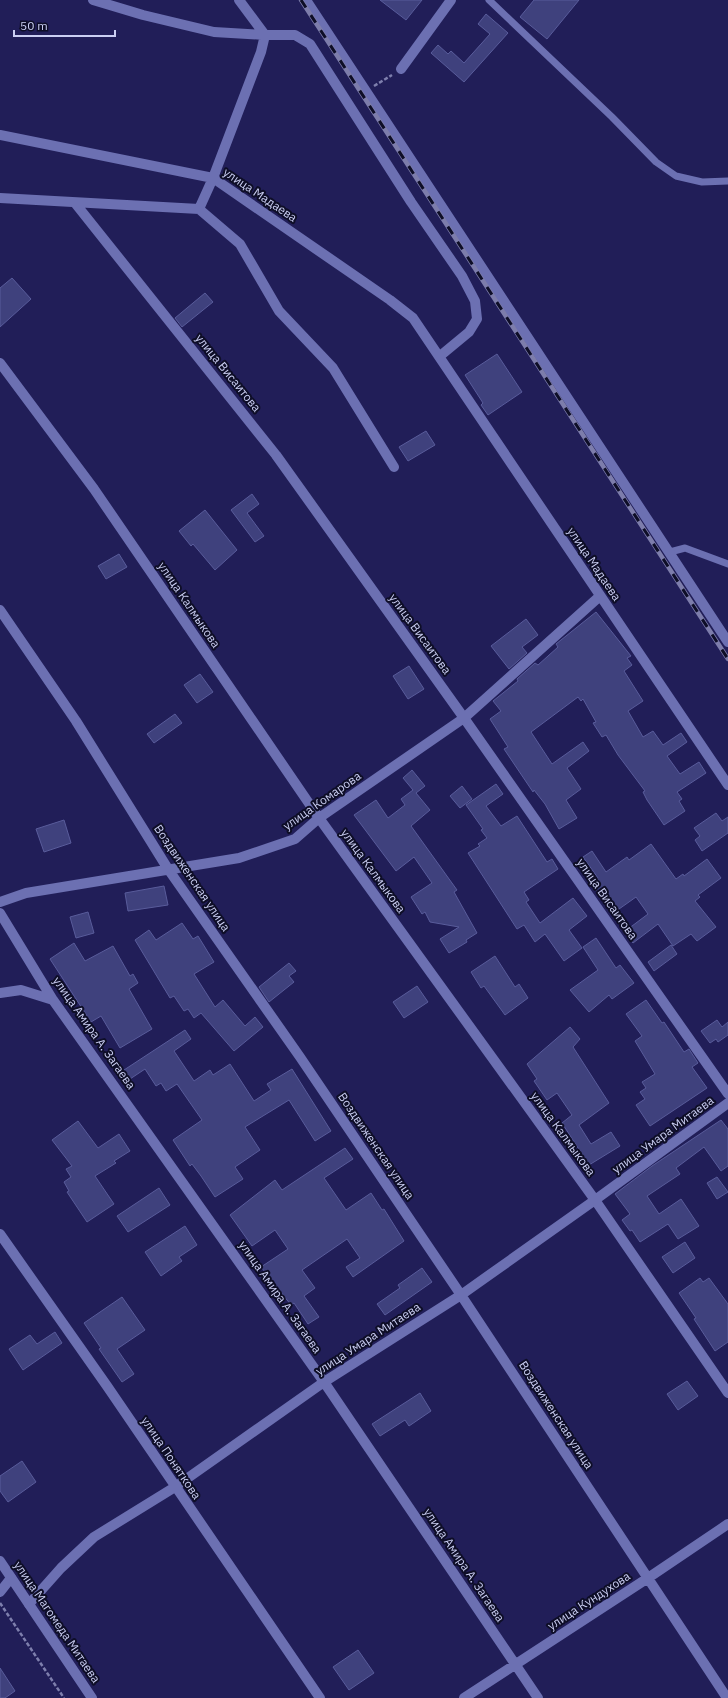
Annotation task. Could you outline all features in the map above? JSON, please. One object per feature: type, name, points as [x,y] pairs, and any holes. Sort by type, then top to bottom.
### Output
[{"type":"street","points":[[92,0],[143,15],[214,32],[295,35],[310,44],[411,202],[462,276],[475,301],[477,319],[469,332],[440,356]]},
{"type":"street","points":[[199,209],[213,178],[261,52],[265,34],[240,0]]},
{"type":"street","points":[[306,0],[728,642]]},
{"type":"street","points":[[401,69],[451,0]]},
{"type":"street","name":"улица Мадаева","points":[[0,135],[213,178],[390,300],[413,318],[728,785]]},
{"type":"street","points":[[0,198],[199,209],[240,244],[279,311],[333,368],[394,466]]},
{"type":"street","name":"улица Висаитова","points":[[75,202],[276,455],[726,1088]]},
{"type":"street","name":"улица Калмыкова","points":[[0,363],[94,489],[319,818],[595,1200],[728,1393]]},
{"type":"street","name":"улица Комарова","points":[[0,902],[26,894],[239,858],[296,838],[319,818],[464,718],[600,596]]},
{"type":"street","name":"Воздвиженская улица","points":[[0,610],[76,721],[168,869],[300,1057],[461,1295],[727,1698]]},
{"type":"street","name":"улица Амира А. Загаева","points":[[0,913],[53,1000],[324,1382],[538,1698]]},
{"type":"street","points":[[0,993],[21,990],[53,1000]]},
{"type":"street","name":"улица Умара Митаева","points":[[29,1604],[61,1568],[94,1537],[175,1487],[324,1382],[461,1295],[728,1103]]},
{"type":"street","name":"улица Поняткова","points":[[0,1234],[320,1698]]},
{"type":"street","name":"улица Кундухова","points":[[464,1698],[728,1524]]},
{"type":"street","name":"улица Магомеда Митаева","points":[[0,1562],[92,1698]]},
{"type":"street","points":[[0,1592],[11,1578]]},
{"type":"lane","points":[[489,0],[612,117],[656,162],[676,176],[702,182],[728,181]]},
{"type":"lane","points":[[670,552],[685,548],[728,564]]},
{"type":"path","points":[[366,92],[401,69]]},
{"type":"path","points":[[0,1602],[64,1698]]},
{"type":"building","points":[[380,0],[422,0],[406,20]]},
{"type":"building","points":[[534,0],[579,0],[547,39],[520,17]]},
{"type":"building","points":[[486,14],[508,33],[464,82],[431,53],[438,45],[448,54],[451,51],[464,63],[490,34],[478,24]]},
{"type":"building","points":[[12,278],[31,299],[0,327],[0,288]]},
{"type":"building","points":[[205,293],[213,302],[182,327],[175,318]]},
{"type":"building","points":[[497,354],[522,392],[488,415],[481,405],[483,403],[465,375]]},
{"type":"building","points":[[426,431],[435,445],[408,461],[399,447]]},
{"type":"building","points":[[252,494],[259,504],[247,513],[264,536],[255,542],[231,510]]},
{"type":"building","points":[[205,510],[237,550],[215,570],[193,544],[191,546],[179,531]]},
{"type":"building","points":[[119,554],[127,567],[106,579],[98,566]]},
{"type":"building","points":[[596,612],[631,656],[627,658],[632,665],[624,671],[643,701],[628,711],[643,737],[653,731],[663,745],[681,733],[687,742],[667,756],[680,774],[699,762],[706,773],[677,792],[682,799],[679,801],[685,811],[664,825],[647,800],[643,792],[645,791],[618,755],[606,735],[602,737],[593,723],[596,722],[583,699],[581,701],[578,697],[531,732],[552,764],[583,742],[589,751],[567,768],[581,789],[566,800],[577,818],[559,829],[545,804],[534,790],[533,792],[504,749],[508,747],[490,719],[501,711],[493,701],[518,681],[517,679],[535,663],[538,665],[558,647],[556,644]]},
{"type":"building","points":[[526,619],[538,635],[522,647],[527,653],[509,669],[491,646]]},
{"type":"building","points":[[409,666],[424,689],[408,699],[393,676]]},
{"type":"building","points":[[200,674],[213,692],[197,703],[184,685]]},
{"type":"building","points":[[175,714],[182,723],[154,743],[147,734]]},
{"type":"building","points":[[412,770],[425,786],[416,793],[430,810],[411,826],[457,890],[454,892],[477,933],[466,940],[467,942],[449,953],[440,939],[459,927],[430,922],[425,912],[422,914],[411,897],[432,883],[414,857],[396,871],[354,815],[376,800],[388,818],[405,805],[401,799],[413,790],[403,778]]},
{"type":"building","points":[[496,784],[503,794],[486,806],[501,826],[517,816],[547,862],[552,859],[558,869],[524,892],[529,900],[526,902],[540,923],[573,898],[587,916],[569,930],[582,948],[564,961],[545,934],[535,942],[524,925],[517,929],[468,853],[480,846],[478,844],[487,838],[481,830],[483,829],[466,805]]},
{"type":"building","points":[[462,786],[472,799],[460,808],[450,796]]},
{"type":"building","points":[[716,813],[722,821],[728,817],[728,833],[702,851],[695,840],[700,836],[694,828]]},
{"type":"building","points":[[64,820],[71,843],[44,852],[36,829]]},
{"type":"building","points":[[651,844],[676,879],[683,874],[684,876],[707,859],[721,878],[698,895],[700,897],[695,901],[716,927],[697,941],[691,934],[673,946],[658,924],[633,943],[624,932],[648,914],[636,897],[612,914],[591,883],[598,878],[583,857],[592,851],[606,872],[627,857],[629,860]]},
{"type":"building","points":[[164,886],[168,905],[128,911],[125,893]]},
{"type":"building","points":[[88,912],[94,933],[76,938],[70,917]]},
{"type":"building","points":[[182,923],[193,939],[198,936],[214,962],[194,974],[215,1007],[223,1000],[245,1026],[255,1017],[263,1027],[234,1051],[201,1013],[194,1018],[188,1009],[184,1011],[174,996],[170,998],[135,940],[149,930],[156,940]]},
{"type":"building","points":[[596,938],[616,968],[620,965],[634,983],[612,999],[609,995],[589,1012],[570,990],[598,970],[583,947]]},
{"type":"building","points":[[74,943],[85,961],[113,946],[130,976],[133,974],[138,983],[129,989],[152,1029],[120,1048],[101,1016],[91,1022],[50,959]]},
{"type":"building","points":[[671,945],[677,954],[654,971],[648,962]]},
{"type":"building","points":[[495,956],[515,987],[519,984],[528,998],[505,1015],[484,986],[481,988],[471,972]]},
{"type":"building","points":[[289,963],[296,971],[289,976],[294,982],[269,1002],[259,987]]},
{"type":"building","points":[[417,986],[428,1002],[404,1018],[393,1002]]},
{"type":"building","points":[[646,1000],[662,1023],[664,1022],[684,1052],[689,1049],[698,1063],[692,1067],[707,1088],[650,1126],[636,1105],[645,1099],[640,1092],[646,1088],[642,1082],[655,1074],[635,1041],[642,1036],[626,1014]]},
{"type":"building","points":[[717,1020],[722,1027],[728,1022],[728,1035],[718,1042],[716,1039],[710,1043],[701,1031]]},
{"type":"building","points":[[570,1027],[580,1039],[573,1047],[609,1103],[579,1125],[591,1144],[611,1132],[620,1146],[589,1165],[562,1123],[572,1115],[557,1093],[547,1100],[534,1081],[537,1079],[527,1064]]},
{"type":"building","points":[[185,1030],[191,1039],[174,1051],[194,1081],[210,1070],[213,1075],[230,1064],[254,1101],[271,1090],[267,1084],[292,1069],[331,1131],[315,1141],[289,1100],[245,1127],[260,1150],[235,1167],[243,1179],[215,1197],[192,1164],[190,1166],[173,1140],[202,1120],[177,1084],[166,1091],[161,1083],[156,1086],[145,1069],[130,1079],[124,1070]]},
{"type":"building","points":[[721,1120],[728,1129],[728,1166],[721,1171],[704,1147],[676,1168],[680,1174],[647,1196],[659,1214],[681,1199],[699,1226],[678,1239],[668,1224],[640,1242],[632,1230],[630,1231],[622,1220],[630,1214],[615,1194],[652,1166]]},
{"type":"building","points":[[78,1121],[98,1148],[119,1134],[130,1151],[114,1161],[116,1163],[95,1176],[114,1204],[87,1222],[67,1192],[69,1191],[64,1182],[71,1177],[66,1169],[72,1166],[52,1140]]},
{"type":"building","points":[[345,1148],[353,1159],[324,1178],[346,1210],[371,1193],[382,1210],[384,1209],[404,1241],[353,1277],[346,1267],[360,1258],[347,1239],[302,1270],[315,1288],[304,1296],[319,1317],[308,1324],[294,1303],[291,1305],[261,1267],[288,1249],[275,1230],[252,1246],[230,1215],[275,1180],[282,1190]]},
{"type":"building","points":[[717,1177],[728,1192],[717,1199],[707,1183]]},
{"type":"building","points":[[159,1188],[170,1205],[128,1232],[117,1216]]},
{"type":"building","points":[[185,1226],[197,1245],[179,1257],[182,1261],[161,1276],[145,1252]]},
{"type":"building","points":[[685,1242],[695,1258],[673,1273],[662,1257]]},
{"type":"building","points":[[422,1268],[432,1282],[385,1315],[377,1304],[400,1288],[398,1285]]},
{"type":"building","points":[[700,1278],[703,1282],[709,1278],[728,1304],[728,1342],[715,1351],[694,1319],[696,1318],[679,1293]]},
{"type":"building","points":[[122,1297],[145,1330],[117,1349],[134,1374],[122,1382],[99,1349],[101,1348],[84,1323]]},
{"type":"building","points":[[55,1332],[62,1343],[23,1370],[9,1349],[30,1335],[37,1344]]},
{"type":"building","points":[[687,1381],[698,1396],[678,1410],[667,1394]]},
{"type":"building","points":[[420,1393],[431,1411],[409,1426],[405,1420],[380,1436],[372,1424]]},
{"type":"building","points":[[22,1461],[36,1482],[8,1502],[0,1491],[0,1476]]},
{"type":"building","points":[[358,1650],[374,1673],[349,1690],[333,1667]]},
{"type":"building","points":[[0,1668],[15,1691],[5,1698],[0,1698]]},
{"type":"railway","points":[[301,0],[728,659]]}]
